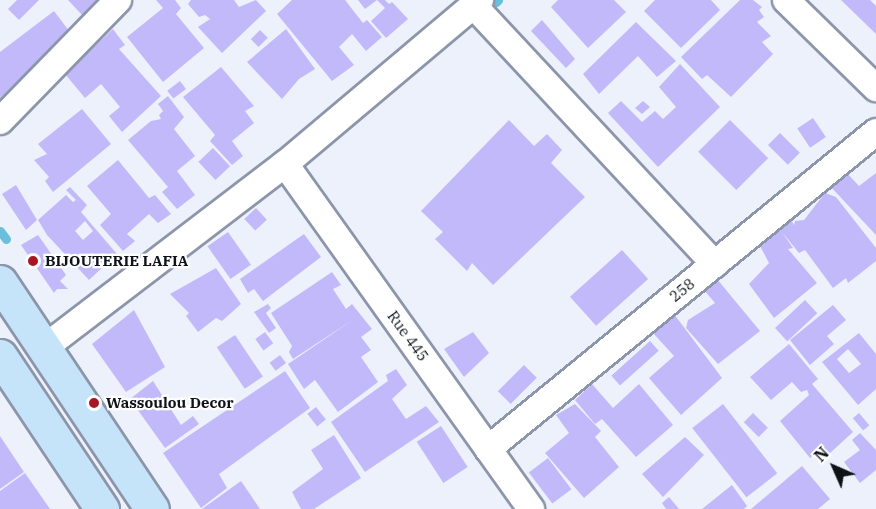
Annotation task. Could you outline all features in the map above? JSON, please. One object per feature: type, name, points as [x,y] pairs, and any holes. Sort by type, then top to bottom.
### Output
[{"type":"main road","points":[[0,282],[152,509]]},
{"type":"main road","points":[[0,356],[102,509]]},
{"type":"street","points":[[0,121],[118,0]]},
{"type":"street","points":[[786,0],[876,88]]},
{"type":"street","points":[[44,348],[285,164],[477,3],[715,264]]},
{"type":"street","name":"258","points":[[488,449],[876,132]]},
{"type":"street","name":"Rue 445","points":[[285,164],[531,509]]},
{"type":"building","points":[[17,0],[39,0],[19,20],[8,9]]},
{"type":"building","points":[[68,0],[97,0],[83,16]]},
{"type":"building","points":[[156,0],[175,0],[181,8],[176,14],[204,48],[163,82],[127,37],[163,8]]},
{"type":"building","points":[[191,0],[234,0],[239,7],[256,0],[266,11],[222,53],[198,27],[210,19],[205,15],[199,17],[188,4]]},
{"type":"building","points":[[292,0],[345,0],[363,23],[367,20],[382,37],[366,51],[352,34],[339,47],[354,65],[332,81],[277,14]]},
{"type":"building","points":[[358,0],[377,0],[365,9]]},
{"type":"building","points":[[377,0],[385,0],[389,4],[392,2],[408,19],[386,38],[371,21],[385,8]]},
{"type":"building","points":[[558,0],[614,0],[626,12],[588,48],[551,7]]},
{"type":"building","points":[[655,0],[711,0],[720,10],[681,48],[644,11]]},
{"type":"building","points":[[740,0],[753,0],[762,7],[759,10],[764,17],[757,22],[771,36],[762,42],[773,54],[731,97],[707,75],[702,79],[681,57]]},
{"type":"building","points":[[841,0],[870,0],[876,6],[876,34]]},
{"type":"building","points":[[54,11],[73,36],[0,98],[0,52]]},
{"type":"building","points":[[542,20],[575,59],[566,68],[531,31]]},
{"type":"building","points":[[636,22],[676,61],[657,77],[638,56],[599,94],[583,74]]},
{"type":"building","points":[[113,29],[125,45],[119,49],[161,96],[122,132],[109,116],[120,107],[101,84],[85,98],[65,74]]},
{"type":"building","points":[[286,29],[315,69],[299,79],[282,99],[247,62]]},
{"type":"building","points":[[260,30],[268,38],[259,47],[251,39]]},
{"type":"building","points":[[680,64],[720,107],[658,167],[608,113],[621,101],[642,122],[655,111],[663,119],[676,107],[659,87]]},
{"type":"building","points":[[221,67],[254,106],[245,111],[254,123],[232,141],[243,156],[232,165],[210,141],[215,135],[183,97]]},
{"type":"building","points":[[180,81],[186,89],[173,99],[167,91]]},
{"type":"building","points":[[168,96],[184,117],[174,129],[195,156],[177,171],[195,195],[177,209],[162,192],[168,187],[128,140],[151,121],[161,119],[159,115],[163,111],[158,104]]},
{"type":"building","points":[[643,101],[650,107],[642,114],[635,108]]},
{"type":"building","points":[[82,109],[111,144],[53,192],[45,181],[49,177],[34,160],[47,154],[38,144]]},
{"type":"building","points":[[813,118],[826,137],[810,148],[797,129]]},
{"type":"building","points":[[509,120],[534,146],[547,134],[562,150],[551,163],[585,197],[493,285],[472,263],[467,271],[435,239],[443,232],[421,211]]},
{"type":"building","points":[[730,120],[768,158],[736,190],[698,152]]},
{"type":"building","points":[[780,133],[800,153],[788,165],[768,145]]},
{"type":"building","points":[[213,148],[230,166],[215,180],[198,162]]},
{"type":"building","points":[[118,160],[149,198],[155,195],[171,214],[158,223],[149,214],[127,234],[135,241],[123,251],[100,225],[111,214],[87,186]]},
{"type":"building","points":[[845,171],[859,186],[876,173],[876,235],[828,184]]},
{"type":"building","points":[[16,185],[37,220],[26,230],[2,194]]},
{"type":"building","points":[[70,187],[87,205],[81,212],[117,254],[89,280],[47,235],[38,220],[66,195],[73,202],[76,200],[66,190]],"holes":[[[85,221],[93,231],[83,240],[75,231]]]},
{"type":"building","points":[[825,193],[836,197],[876,248],[876,261],[848,283],[846,278],[833,288],[805,250],[799,253],[782,232],[793,248],[788,249],[817,283],[774,318],[749,284],[769,263],[759,244],[790,218],[794,225],[795,221],[804,220]]},
{"type":"building","points":[[256,208],[267,220],[255,231],[244,219]]},
{"type":"building","points":[[228,232],[251,265],[230,279],[208,246]]},
{"type":"building","points":[[304,234],[321,257],[263,301],[254,289],[248,293],[240,279]]},
{"type":"building","points":[[38,235],[66,275],[60,281],[68,289],[57,289],[54,293],[21,245]]},
{"type":"building","points":[[622,250],[648,279],[596,326],[570,297]]},
{"type":"building","points":[[216,268],[241,304],[222,321],[216,318],[198,332],[186,316],[189,313],[170,294]]},
{"type":"building","points":[[332,272],[341,285],[333,289],[346,309],[352,304],[372,329],[361,337],[371,350],[361,357],[378,382],[338,412],[315,380],[304,389],[288,364],[354,319],[293,359],[289,352],[292,346],[271,313]]},
{"type":"building","points":[[717,279],[760,331],[718,364],[686,328],[688,320],[715,303],[704,290]]},
{"type":"building","points":[[805,300],[817,313],[787,341],[775,328]]},
{"type":"building","points":[[268,304],[271,308],[266,313],[276,328],[269,333],[254,312]]},
{"type":"building","points":[[833,305],[846,320],[827,336],[834,344],[810,365],[790,340]]},
{"type":"building","points":[[134,310],[165,367],[126,392],[92,344]]},
{"type":"building","points":[[674,314],[722,378],[681,415],[649,378],[674,356],[653,333]]},
{"type":"building","points":[[265,332],[273,343],[264,350],[255,339]]},
{"type":"building","points":[[473,332],[489,353],[464,377],[444,349]]},
{"type":"building","points":[[859,333],[876,354],[876,389],[858,405],[822,362]],"holes":[[[848,349],[861,364],[849,373],[837,359]]]},
{"type":"building","points":[[235,335],[263,376],[245,389],[217,347]]},
{"type":"building","points":[[650,341],[659,351],[620,385],[611,376]]},
{"type":"building","points":[[789,344],[818,379],[812,384],[853,432],[829,454],[821,448],[810,458],[780,421],[809,395],[807,390],[801,392],[792,382],[771,400],[750,377]]},
{"type":"building","points":[[280,355],[286,363],[276,371],[270,363]]},
{"type":"building","points":[[524,365],[537,378],[511,404],[498,391]]},
{"type":"building","points":[[396,369],[407,385],[392,399],[406,419],[426,406],[439,422],[365,472],[331,422],[388,381],[386,375]]},
{"type":"building","points":[[285,371],[310,408],[219,474],[227,488],[201,508],[163,453]]},
{"type":"building","points":[[153,381],[181,425],[193,416],[199,424],[165,448],[130,399]]},
{"type":"building","points":[[592,384],[613,408],[639,384],[673,425],[636,457],[602,419],[595,424],[575,400]]},
{"type":"building","points":[[575,404],[601,431],[595,437],[619,467],[584,498],[545,453],[569,433],[556,415]]},
{"type":"building","points":[[723,404],[777,473],[746,497],[692,428]]},
{"type":"building","points":[[316,407],[326,420],[317,426],[307,414]]},
{"type":"building","points":[[753,413],[768,428],[759,437],[744,422]]},
{"type":"building","points":[[859,413],[869,425],[863,430],[853,418]]},
{"type":"building","points":[[441,426],[468,467],[443,483],[417,442]]},
{"type":"building","points":[[860,433],[876,450],[876,470],[860,483],[844,462],[860,450],[852,440]]},
{"type":"building","points":[[334,435],[361,478],[314,509],[301,509],[292,492],[323,469],[311,450]]},
{"type":"building","points":[[0,436],[24,472],[0,489]]},
{"type":"building","points":[[685,437],[704,455],[663,497],[642,474]]},
{"type":"building","points":[[548,458],[571,489],[552,504],[529,472]]},
{"type":"building","points":[[802,466],[830,499],[818,509],[751,509]]},
{"type":"building","points":[[25,473],[50,509],[0,509],[0,491]]},
{"type":"building","points":[[241,481],[260,509],[202,509]]},
{"type":"building","points":[[732,485],[747,506],[744,509],[702,509]]},
{"type":"building","points":[[669,497],[679,509],[666,509],[662,503]]},
{"type":"waterway","points":[[0,231],[6,239]]},
{"type":"place","name":"BIJOUTERIE LAFIA","points":[[33,261]]},
{"type":"place","name":"Wassoulou Decor","points":[[94,403]]}]
